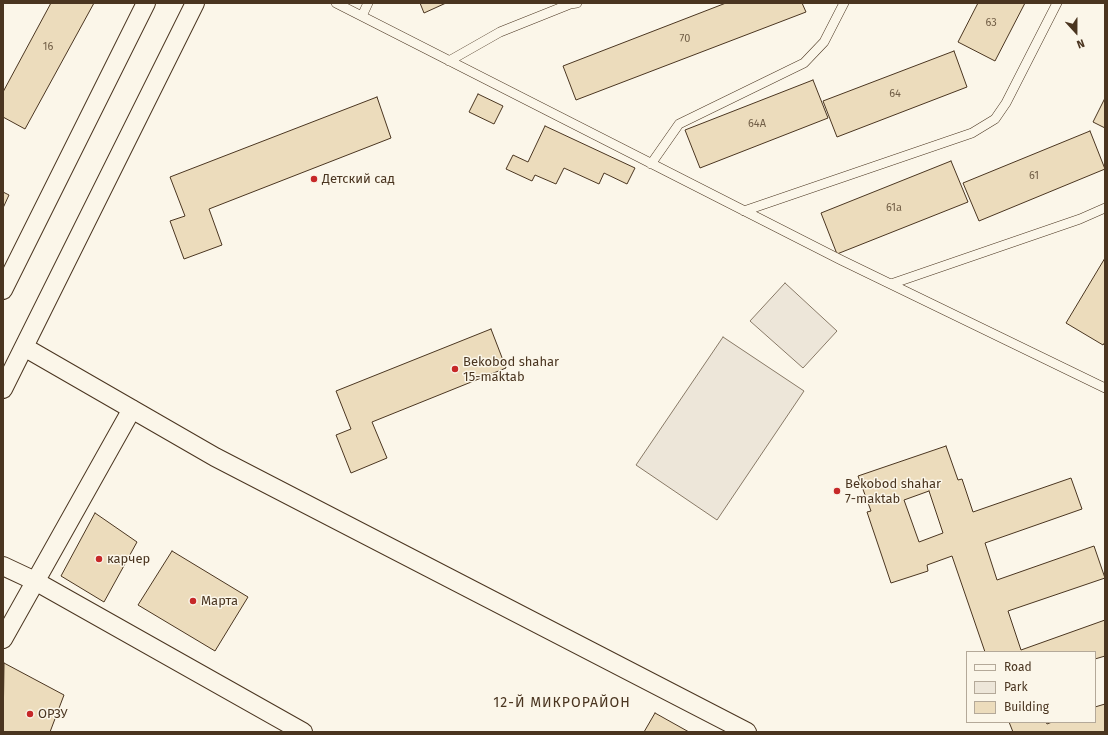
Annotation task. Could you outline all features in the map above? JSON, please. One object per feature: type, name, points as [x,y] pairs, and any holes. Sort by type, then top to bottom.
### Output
[{"type":"street","points":[[3,290],[146,3]]},
{"type":"street","points":[[3,389],[195,3]]},
{"type":"street","points":[[24,346],[215,457],[747,732]]},
{"type":"street","points":[[3,639],[132,408]]},
{"type":"street","points":[[3,566],[35,581],[303,732]]},
{"type":"lane","points":[[336,3],[744,211],[1105,388]]},
{"type":"lane","points":[[362,16],[368,3]]},
{"type":"lane","points":[[449,61],[500,32],[570,4],[577,3]]},
{"type":"lane","points":[[652,164],[679,124],[804,63],[824,42],[844,3]]},
{"type":"lane","points":[[744,211],[972,132],[995,118],[1006,103],[1057,3]]},
{"type":"lane","points":[[891,284],[1080,219],[1105,208]]},
{"type":"green space","points":[[785,283],[837,331],[803,368],[750,321]]},
{"type":"green space","points":[[723,337],[804,391],[717,520],[636,465]]},
{"type":"building","points":[[51,3],[94,3],[25,129],[3,117],[3,92]]},
{"type":"building","points":[[420,3],[446,3],[424,13]]},
{"type":"building","points":[[726,3],[802,3],[806,12],[576,100],[563,66]]},
{"type":"building","points":[[978,3],[1025,3],[995,61],[958,42]]},
{"type":"building","points":[[954,51],[967,87],[837,137],[823,101]]},
{"type":"building","points":[[813,80],[828,118],[700,168],[685,130]]},
{"type":"building","points":[[478,94],[503,106],[494,124],[469,112]]},
{"type":"building","points":[[377,97],[391,138],[209,209],[222,245],[184,259],[170,221],[185,216],[170,177]]},
{"type":"building","points":[[1105,98],[1105,128],[1093,122]]},
{"type":"building","points":[[545,126],[635,168],[627,184],[604,173],[599,184],[564,168],[556,184],[535,175],[532,181],[506,169],[513,155],[528,162]]},
{"type":"building","points":[[1090,131],[1105,169],[979,221],[963,183]]},
{"type":"building","points":[[951,161],[968,202],[837,254],[821,213]]},
{"type":"building","points":[[3,192],[9,195],[3,208]]},
{"type":"building","points":[[1105,258],[1105,342],[1103,345],[1066,323]]},
{"type":"building","points":[[491,329],[506,368],[372,422],[387,458],[351,473],[336,435],[351,429],[336,391]]},
{"type":"building","points":[[946,446],[958,480],[962,479],[973,512],[1071,478],[1082,509],[985,543],[997,580],[1094,546],[1105,578],[1008,611],[1021,650],[1105,620],[1105,656],[1096,659],[1096,651],[985,651],[952,556],[927,565],[928,571],[891,583],[867,512],[871,511],[858,476]],"holes":[[[929,491],[943,533],[919,542],[904,500]]]},
{"type":"building","name":"карчер","points":[[95,513],[137,542],[104,602],[61,576]]},
{"type":"building","name":"Марта","points":[[172,551],[248,597],[215,651],[138,605]]},
{"type":"building","name":"ОРЗУ","points":[[4,663],[64,695],[50,732],[3,732]]},
{"type":"building","points":[[1105,704],[1105,732],[1013,732],[1009,723],[1096,723],[1096,707]]},
{"type":"building","points":[[655,713],[689,732],[644,732]]},
{"type":"place","name":"Детский сад","points":[[314,179]]},
{"type":"place","name":"Bekobod shahar 15-maktab","points":[[455,369]]},
{"type":"place","name":"Bekobod shahar 7-maktab","points":[[837,491]]},
{"type":"place","name":"карчер","points":[[99,559]]},
{"type":"place","name":"Марта","points":[[193,601]]},
{"type":"place","name":"ОРЗУ","points":[[30,714]]},
{"type":"district","name":"12-Й МИКРОРАЙОН","points":[[562,703]]}]
